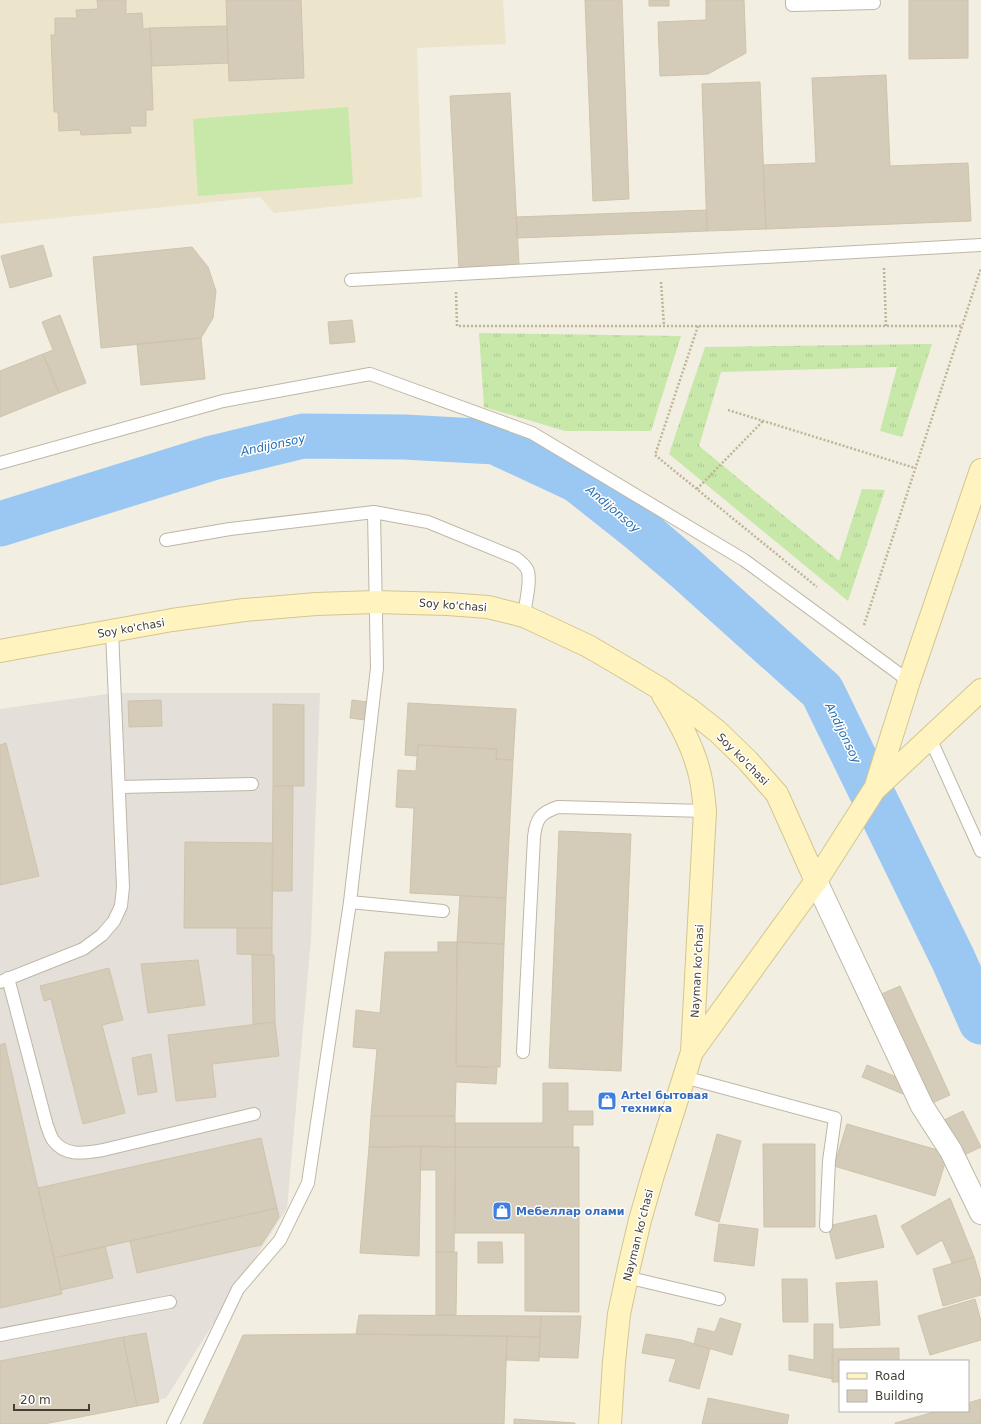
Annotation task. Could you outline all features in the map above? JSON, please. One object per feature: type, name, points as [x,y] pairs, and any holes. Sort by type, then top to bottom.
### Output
[{"type":"main road","points":[[874,790],[909,681],[981,470]]},
{"type":"main road","name":"Soy ko'chasi","points":[[0,651],[172,620],[244,610],[316,604],[375,602],[447,604],[488,607],[524,616],[588,646],[659,688],[717,731],[748,761],[777,794],[816,881]]},
{"type":"main road","name":"Nayman ko'chasi","points":[[659,688],[677,717],[691,748],[701,779],[705,811],[692,1052]]},
{"type":"main road","points":[[874,790],[981,690]]},
{"type":"main road","name":"Nayman ko'chasi","points":[[692,1052],[816,881],[874,790]]},
{"type":"main road","name":"Nayman koʻchasi","points":[[610,1424],[619,1314],[626,1277],[640,1220],[692,1052]]},
{"type":"street","points":[[816,881],[922,1106],[951,1151],[981,1212]]},
{"type":"lane","points":[[792,0],[792,5],[874,3]]},
{"type":"lane","points":[[351,280],[981,245]]},
{"type":"lane","points":[[0,463],[223,401],[370,374],[532,433],[744,560],[909,681]]},
{"type":"lane","points":[[173,1424],[238,1289],[280,1240],[308,1183],[350,902],[377,668],[374,512]]},
{"type":"lane","points":[[166,540],[230,529],[374,512],[428,522],[516,558],[523,563],[529,577],[524,616]]},
{"type":"lane","points":[[112,631],[120,787],[123,887],[121,906],[114,921],[102,935],[83,949],[4,980],[47,1126],[53,1140],[63,1150],[79,1154],[103,1150],[254,1114]]},
{"type":"lane","points":[[930,738],[981,851]]},
{"type":"lane","points":[[120,787],[252,784]]},
{"type":"lane","points":[[523,1052],[534,837],[535,824],[541,815],[548,810],[558,807],[705,811]]},
{"type":"lane","points":[[350,902],[443,911]]},
{"type":"lane","points":[[684,1077],[836,1118],[829,1161],[826,1226]]},
{"type":"lane","points":[[626,1277],[719,1299]]},
{"type":"lane","points":[[0,1335],[170,1302]]},
{"type":"path","points":[[883,250],[886,326]]},
{"type":"path","points":[[660,262],[664,326]]},
{"type":"path","points":[[863,626],[981,268]]},
{"type":"path","points":[[455,274],[456,326],[962,326]]},
{"type":"path","points":[[698,326],[655,455],[820,590]]},
{"type":"path","points":[[728,410],[915,468]]},
{"type":"path","points":[[697,489],[763,421]]},
{"type":"shaded area","points":[[0,0],[503,0],[506,44],[417,48],[422,197],[274,213],[260,197],[0,224]]},
{"type":"shaded area","points":[[114,693],[320,693],[311,939],[287,1208],[166,1398],[45,1424],[0,1424],[0,709]]},
{"type":"green space","points":[[348,107],[353,184],[198,196],[193,119]]},
{"type":"green space","points":[[479,333],[681,336],[651,431],[565,431],[484,407]]},
{"type":"green space","points":[[932,344],[902,437],[880,431],[897,367],[721,372],[699,446],[839,561],[862,489],[885,490],[848,601],[669,454],[705,347]]},
{"type":"building","points":[[97,0],[126,0],[126,14],[142,13],[143,29],[150,28],[153,110],[146,110],[146,126],[130,126],[131,133],[81,135],[80,130],[59,131],[58,112],[54,112],[51,35],[55,35],[55,18],[77,18],[76,10],[98,9]]},
{"type":"building","points":[[226,0],[301,0],[304,78],[229,81]]},
{"type":"building","points":[[585,0],[622,0],[629,199],[593,201]]},
{"type":"building","points":[[649,0],[669,0],[669,6],[649,6]]},
{"type":"building","points":[[706,0],[744,0],[746,53],[708,74],[660,76],[658,22],[706,20]]},
{"type":"building","points":[[909,0],[968,0],[968,58],[909,59]]},
{"type":"building","points":[[227,26],[228,63],[152,66],[150,28]]},
{"type":"building","points":[[886,75],[890,166],[968,163],[971,221],[766,229],[763,165],[816,163],[812,78]]},
{"type":"building","points":[[760,82],[766,229],[707,231],[702,84]]},
{"type":"building","points":[[510,93],[519,265],[459,269],[450,96]]},
{"type":"building","points":[[707,210],[707,231],[517,238],[516,217]]},
{"type":"building","points":[[43,245],[52,276],[10,288],[1,256]]},
{"type":"building","points":[[192,247],[208,267],[216,291],[213,318],[201,338],[101,348],[93,257]]},
{"type":"building","points":[[60,315],[86,383],[59,393],[43,354],[53,350],[42,322]]},
{"type":"building","points":[[352,320],[355,342],[330,344],[328,322]]},
{"type":"building","points":[[201,338],[205,379],[141,385],[137,344]]},
{"type":"building","points":[[43,354],[59,393],[0,417],[0,371]]},
{"type":"building","points":[[161,700],[162,726],[129,727],[128,701]]},
{"type":"building","points":[[352,700],[368,702],[365,720],[350,718]]},
{"type":"building","points":[[408,703],[516,709],[513,760],[496,759],[497,749],[418,745],[417,756],[405,755]]},
{"type":"building","points":[[273,704],[304,705],[304,786],[273,786]]},
{"type":"building","points":[[6,743],[39,876],[0,885],[0,745]]},
{"type":"building","points":[[418,745],[497,749],[496,759],[513,760],[506,898],[410,893],[414,808],[396,807],[398,770],[416,771]]},
{"type":"building","points":[[273,786],[293,786],[292,891],[272,891]]},
{"type":"building","points":[[559,831],[631,834],[621,1071],[549,1068]]},
{"type":"building","points":[[185,842],[273,843],[272,928],[184,928]]},
{"type":"building","points":[[460,896],[506,898],[504,944],[457,942]]},
{"type":"building","points":[[237,928],[272,928],[272,955],[237,954]]},
{"type":"building","points":[[438,942],[457,942],[456,1066],[497,1068],[496,1084],[456,1082],[455,1116],[371,1116],[377,1049],[353,1047],[356,1010],[380,1013],[385,952],[438,952]]},
{"type":"building","points":[[457,942],[504,944],[500,1067],[456,1066]]},
{"type":"building","points":[[252,955],[274,955],[275,1022],[253,1024]]},
{"type":"building","points":[[198,960],[205,1005],[148,1013],[141,964]]},
{"type":"building","points":[[109,968],[123,1020],[102,1025],[125,1113],[83,1124],[51,999],[44,1001],[40,986]]},
{"type":"building","points":[[900,986],[950,1095],[928,1105],[877,996]]},
{"type":"building","points":[[275,1022],[279,1056],[212,1064],[216,1097],[176,1101],[168,1035]]},
{"type":"building","points":[[5,1043],[62,1294],[0,1308],[0,1045]]},
{"type":"building","points":[[151,1054],[157,1092],[138,1095],[132,1058]]},
{"type":"building","points":[[867,1065],[899,1078],[904,1090],[903,1094],[862,1077]]},
{"type":"building","points":[[543,1083],[568,1083],[568,1111],[593,1111],[593,1125],[573,1125],[573,1147],[455,1147],[455,1123],[543,1123]]},
{"type":"building","points":[[963,1111],[981,1147],[958,1158],[940,1122]]},
{"type":"building","points":[[371,1116],[455,1116],[455,1147],[369,1147]]},
{"type":"building","points":[[847,1124],[948,1153],[935,1196],[834,1166]]},
{"type":"building","points":[[717,1134],[741,1141],[719,1222],[695,1215]]},
{"type":"building","points":[[261,1138],[277,1208],[54,1258],[38,1188]]},
{"type":"building","points":[[763,1144],[815,1144],[815,1227],[764,1227]]},
{"type":"building","points":[[421,1146],[455,1147],[454,1252],[436,1252],[436,1170],[420,1170]]},
{"type":"building","points":[[421,1146],[419,1256],[360,1253],[369,1147]]},
{"type":"building","points":[[455,1147],[579,1147],[579,1312],[525,1311],[525,1233],[455,1233]]},
{"type":"building","points":[[950,1198],[974,1257],[952,1263],[942,1240],[917,1255],[901,1226]]},
{"type":"building","points":[[277,1208],[279,1217],[261,1245],[137,1273],[130,1241]]},
{"type":"building","points":[[876,1215],[884,1247],[836,1259],[828,1226]]},
{"type":"building","points":[[719,1224],[758,1229],[754,1266],[714,1261]]},
{"type":"building","points":[[478,1242],[502,1242],[503,1263],[478,1263]]},
{"type":"building","points":[[105,1246],[113,1278],[61,1290],[54,1258]]},
{"type":"building","points":[[436,1252],[457,1252],[456,1315],[436,1315]]},
{"type":"building","points":[[974,1257],[981,1281],[981,1295],[943,1306],[933,1269]]},
{"type":"building","points":[[782,1279],[807,1279],[808,1322],[783,1322]]},
{"type":"building","points":[[877,1281],[880,1325],[840,1328],[836,1283]]},
{"type":"building","points":[[975,1299],[981,1321],[981,1340],[930,1355],[918,1316]]},
{"type":"building","points":[[359,1315],[541,1316],[540,1337],[356,1334]]},
{"type":"building","points":[[541,1316],[581,1316],[578,1358],[539,1357]]},
{"type":"building","points":[[720,1318],[741,1324],[732,1355],[694,1344],[698,1328],[715,1332]]},
{"type":"building","points":[[814,1324],[833,1324],[833,1379],[789,1370],[789,1355],[814,1360]]},
{"type":"building","points":[[146,1333],[159,1402],[137,1406],[123,1337]]},
{"type":"building","points":[[356,1334],[507,1336],[504,1424],[203,1424],[243,1335]]},
{"type":"building","points":[[646,1334],[682,1340],[710,1349],[699,1389],[669,1381],[676,1359],[642,1353]]},
{"type":"building","points":[[507,1336],[540,1337],[539,1361],[506,1360]]},
{"type":"building","points":[[123,1337],[137,1406],[44,1424],[0,1424],[0,1361]]},
{"type":"building","points":[[899,1348],[899,1360],[839,1360],[839,1382],[832,1382],[832,1349]]},
{"type":"building","points":[[708,1398],[789,1415],[787,1424],[702,1424]]},
{"type":"building","points":[[981,1399],[981,1424],[895,1424],[934,1412],[969,1412],[969,1403]]},
{"type":"building","points":[[514,1419],[575,1423],[575,1424],[514,1424]]},
{"type":"waterway","name":"Andijonsoy","points":[[0,524],[212,458],[303,436],[404,437],[495,442],[577,480],[685,568],[822,691],[953,959],[981,1022]]},
{"type":"place","name":"Artel бытовая техника","points":[[607,1101]]},
{"type":"place","name":"Мебеллар олами","points":[[502,1211]]}]
